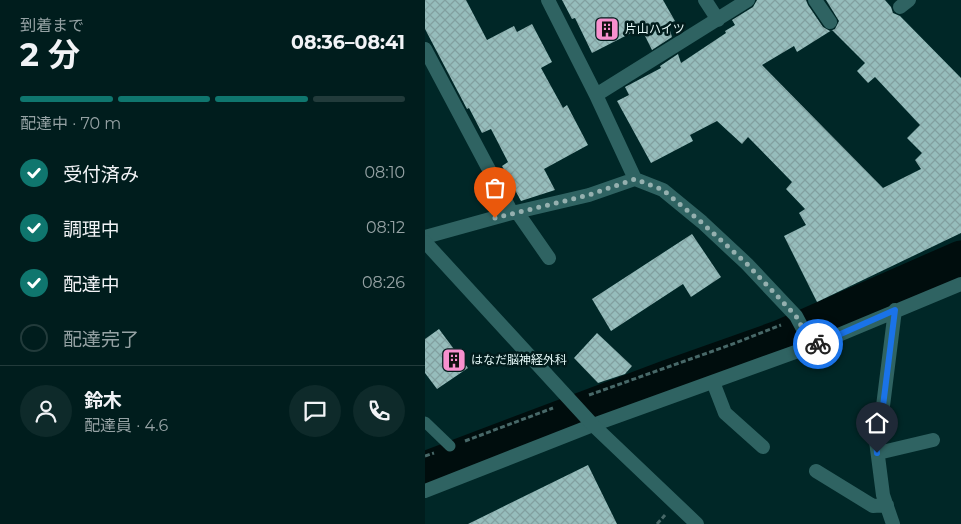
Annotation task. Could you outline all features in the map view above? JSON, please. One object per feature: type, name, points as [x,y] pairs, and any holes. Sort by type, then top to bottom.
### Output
[{"type":"street","points":[[548,0],[596,95],[635,179]]},
{"type":"street","points":[[705,0],[718,20]]},
{"type":"street","points":[[596,95],[748,0]]},
{"type":"street","points":[[815,0],[830,22]]},
{"type":"street","points":[[425,49],[515,212],[549,258]]},
{"type":"street","points":[[425,237],[515,212],[589,195],[635,179],[663,190],[747,264],[797,318],[812,346]]},
{"type":"street","points":[[425,242],[593,426],[697,524]]},
{"type":"street","points":[[425,491],[593,426],[812,346],[961,284]]},
{"type":"street","points":[[893,524],[883,495],[875,433],[883,406],[895,310]]},
{"type":"street","points":[[713,382],[725,413],[763,447]]},
{"type":"street","points":[[877,453],[933,440]]},
{"type":"street","points":[[815,471],[873,506],[887,505]]},
{"type":"lane","points":[[425,422],[450,446]]},
{"type":"path","points":[[425,456],[571,401],[730,346],[797,318]]},
{"type":"building","points":[[425,0],[466,0],[487,40],[514,26],[517,32],[532,24],[552,62],[541,68],[563,108],[567,105],[588,145],[544,169],[555,190],[521,201],[502,166],[508,162],[491,129],[482,133],[469,108],[467,109],[425,29]]},
{"type":"building","points":[[562,0],[663,0],[675,21],[668,24],[672,37],[652,50],[641,28],[592,53],[575,18],[572,19]]},
{"type":"building","points":[[757,0],[806,0],[823,27],[831,31],[797,52],[794,46],[762,65],[883,188],[921,169],[915,160],[922,153],[907,138],[920,125],[875,77],[868,83],[857,71],[865,63],[832,30],[835,29],[839,21],[826,0],[885,0],[893,13],[900,16],[961,78],[961,233],[817,302],[784,236],[806,225],[799,213],[805,209],[786,189],[792,182],[748,137],[742,144],[717,121],[690,135],[693,141],[651,163],[617,101],[629,95],[625,87],[661,68],[660,66],[678,54],[681,63],[726,33],[725,31],[735,25],[732,20],[753,7]]},
{"type":"building","points":[[692,234],[721,277],[691,297],[683,284],[611,331],[592,299]]},
{"type":"building","name":"はなだ脳神経外科","points":[[439,329],[468,368],[437,389],[425,373],[425,339]]},
{"type":"building","points":[[597,333],[632,366],[625,374],[598,383],[574,358]]},
{"type":"building","points":[[588,465],[617,524],[468,524]]},
{"type":"waterway","points":[[425,471],[669,379],[779,340],[961,260]]},
{"type":"way so far","points":[[495,218],[589,195],[635,179],[663,190],[701,222],[747,264],[796,316],[812,346],[818,344]]},
{"type":"place","name":"片山ハイツ","points":[[607,29]]},
{"type":"place","name":"はなだ脳神経外科","points":[[454,360]]},
{"type":"route","points":[[818,344],[895,310],[883,406],[875,433],[877,453]]}]
